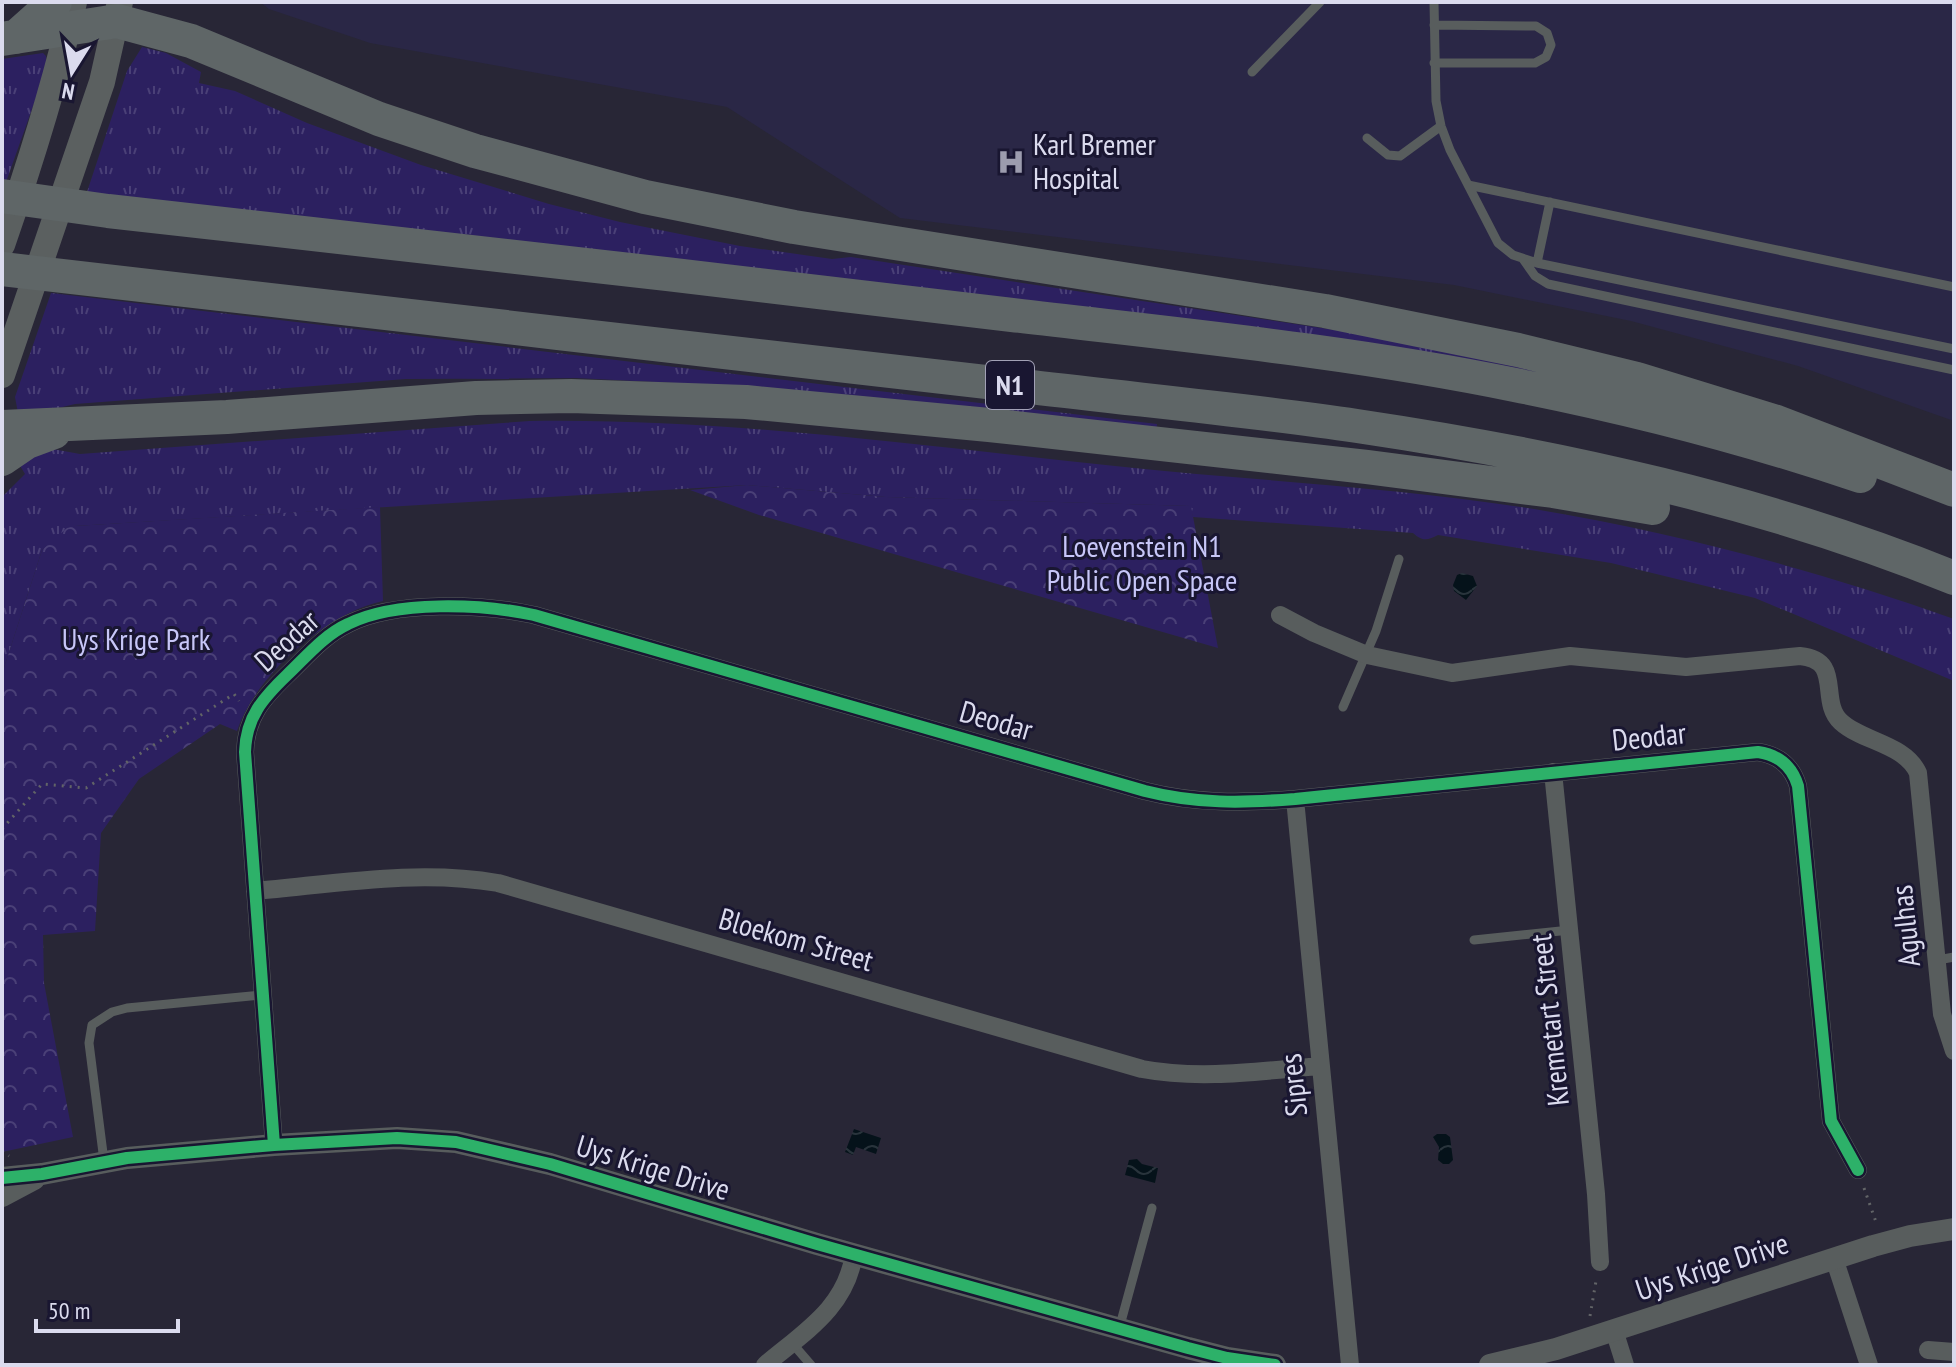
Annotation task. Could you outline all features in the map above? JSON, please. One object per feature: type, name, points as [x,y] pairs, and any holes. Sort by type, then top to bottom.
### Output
[{"type":"highway","points":[[154,2],[191,41]]},
{"type":"highway","points":[[9,38],[54,32],[66,10],[119,11],[379,119],[475,151],[645,197],[794,227],[1325,311],[1518,350],[1637,379],[1777,422],[1954,490]]},
{"type":"highway","name":"N1","points":[[2,196],[1359,358],[1515,385],[1666,420],[1795,454],[1954,511]]},
{"type":"highway","name":"N1","points":[[2,269],[750,353],[1355,426],[1503,451],[1650,484],[1832,534],[1946,575]]},
{"type":"highway","points":[[2,427],[227,417],[476,398],[571,396],[746,402],[1021,429],[1553,491],[1615,500],[1946,575]]},
{"type":"highway","points":[[2,459],[27,442],[81,423]]},
{"type":"main road","points":[[2,245],[38,143],[66,10]]},
{"type":"main road","points":[[2,375],[102,82],[119,11]]},
{"type":"street","name":"Deodar","points":[[274,1145],[245,752],[246,734],[252,716],[266,695],[318,645],[346,624],[368,615],[391,611],[483,606],[534,615],[1163,795],[1220,803],[1295,799],[1758,752],[1778,758],[1791,770],[1798,786],[1831,1121],[1858,1170]]},
{"type":"street","name":"Agulhas","points":[[1280,615],[1367,655],[1452,673],[1570,656],[1686,667],[1800,656],[1812,658],[1826,672],[1834,714],[1842,724],[1908,760],[1918,773],[1946,958],[1942,1014],[1954,1051]]},
{"type":"street","name":"Kremetart Street","points":[[1553,772],[1596,1194],[1600,1262]]},
{"type":"street","name":"Sipres","points":[[1295,799],[1350,1365]]},
{"type":"street","name":"Bloekom Street","points":[[255,891],[401,878],[470,878],[498,883],[1142,1069],[1204,1075],[1320,1066]]},
{"type":"street","name":"Uys Krige Drive","points":[[2,1196],[42,1174],[150,1155],[397,1138],[456,1142],[550,1164],[854,1254],[1214,1355],[1275,1365]]},
{"type":"street","name":"Uys Krige Drive","points":[[7,1168],[42,1174]]},
{"type":"street","name":"Uys Krige Drive","points":[[1490,1365],[1525,1358],[1834,1258],[1910,1236],[1954,1229]]},
{"type":"street","points":[[765,1365],[839,1299],[848,1282],[854,1254]]},
{"type":"street","points":[[1834,1258],[1869,1365]]},
{"type":"street","points":[[1614,1330],[1625,1365]]},
{"type":"street","points":[[1928,1350],[1954,1352]]},
{"type":"lane","points":[[1252,72],[1320,2]]},
{"type":"lane","points":[[1434,2],[1434,84],[1441,126],[1498,243],[1513,255],[1537,263],[1954,349]]},
{"type":"lane","points":[[1434,25],[1536,26],[1547,33],[1551,45],[1546,57],[1535,63],[1434,63]]},
{"type":"lane","points":[[1367,138],[1388,155],[1400,156],[1441,126]]},
{"type":"lane","points":[[1468,185],[1954,287]]},
{"type":"lane","points":[[1537,263],[1550,202]]},
{"type":"lane","points":[[1523,259],[1535,276],[1548,284],[1954,370]]},
{"type":"lane","points":[[1343,707],[1367,655],[1399,559]]},
{"type":"lane","points":[[1474,940],[1570,930]]},
{"type":"lane","points":[[104,1162],[89,1043],[92,1025],[112,1012],[127,1008],[262,995]]},
{"type":"lane","points":[[1119,1329],[1152,1208]]},
{"type":"lane","points":[[792,1342],[811,1365]]},
{"type":"path","points":[[2,829],[42,784],[86,788],[234,694],[252,716]]},
{"type":"path","points":[[2,1151],[7,1168]]},
{"type":"path","points":[[1858,1170],[1876,1222]]},
{"type":"path","points":[[1600,1262],[1589,1315],[1614,1330]]},
{"type":"shaded area","points":[[260,2],[1954,2],[1954,421],[1798,366],[1631,321],[1454,285],[900,218],[727,107],[370,43],[269,9]]},
{"type":"green space","points":[[142,47],[166,53],[201,72],[199,83],[235,91],[307,123],[421,165],[620,222],[740,246],[832,259],[851,257],[1368,335],[1444,348],[1563,378],[87,192],[127,71]]},
{"type":"green space","points":[[43,53],[47,67],[6,182],[2,181],[2,59]]},
{"type":"green space","points":[[51,293],[1157,424],[1156,432],[695,384],[576,378],[406,379],[75,404],[41,412],[18,413],[15,397]]},
{"type":"green space","points":[[530,421],[677,424],[823,435],[1430,495],[1534,509],[1694,541],[1850,585],[1954,619],[1954,681],[1755,598],[1611,563],[1438,535],[1426,539],[1413,533],[1193,517],[1190,506],[886,497],[747,485],[75,526],[42,550],[2,674],[2,497],[25,474],[16,459],[47,448],[80,454]]},
{"type":"green space","name":"Loevenstein N1 Public Open Space","points":[[747,485],[886,497],[1191,506],[1218,648],[759,515],[690,490]]},
{"type":"green space","name":"Uys Krige Park","points":[[380,507],[383,601],[339,619],[295,650],[259,689],[237,731],[220,724],[139,779],[101,833],[95,931],[43,935],[44,983],[73,1137],[2,1152],[2,674],[42,550],[67,528],[75,526]]},
{"type":"water","points":[[1457,575],[1473,576],[1477,586],[1466,600],[1454,591],[1453,585]]},
{"type":"water","points":[[854,1129],[881,1138],[876,1154],[856,1147],[853,1155],[845,1152]]},
{"type":"water","points":[[1437,1134],[1450,1137],[1453,1160],[1449,1164],[1438,1160],[1439,1147],[1433,1137]]},
{"type":"water","points":[[1137,1159],[1142,1164],[1158,1168],[1155,1183],[1125,1175],[1129,1160]]},
{"type":"cycle path","points":[[274,1145],[245,752],[252,718],[270,692],[339,629],[368,616],[440,606],[490,608],[534,615],[1145,791],[1183,798],[1238,802],[1295,799],[1758,752],[1772,756],[1788,767],[1798,786],[1831,1121],[1858,1170]]},
{"type":"cycle path","points":[[2,1178],[127,1158],[274,1145],[397,1138],[456,1142],[550,1164],[817,1244],[1188,1348],[1275,1365]]},
{"type":"place","name":"Karl Bremer Hospital","points":[[1011,162]]}]
